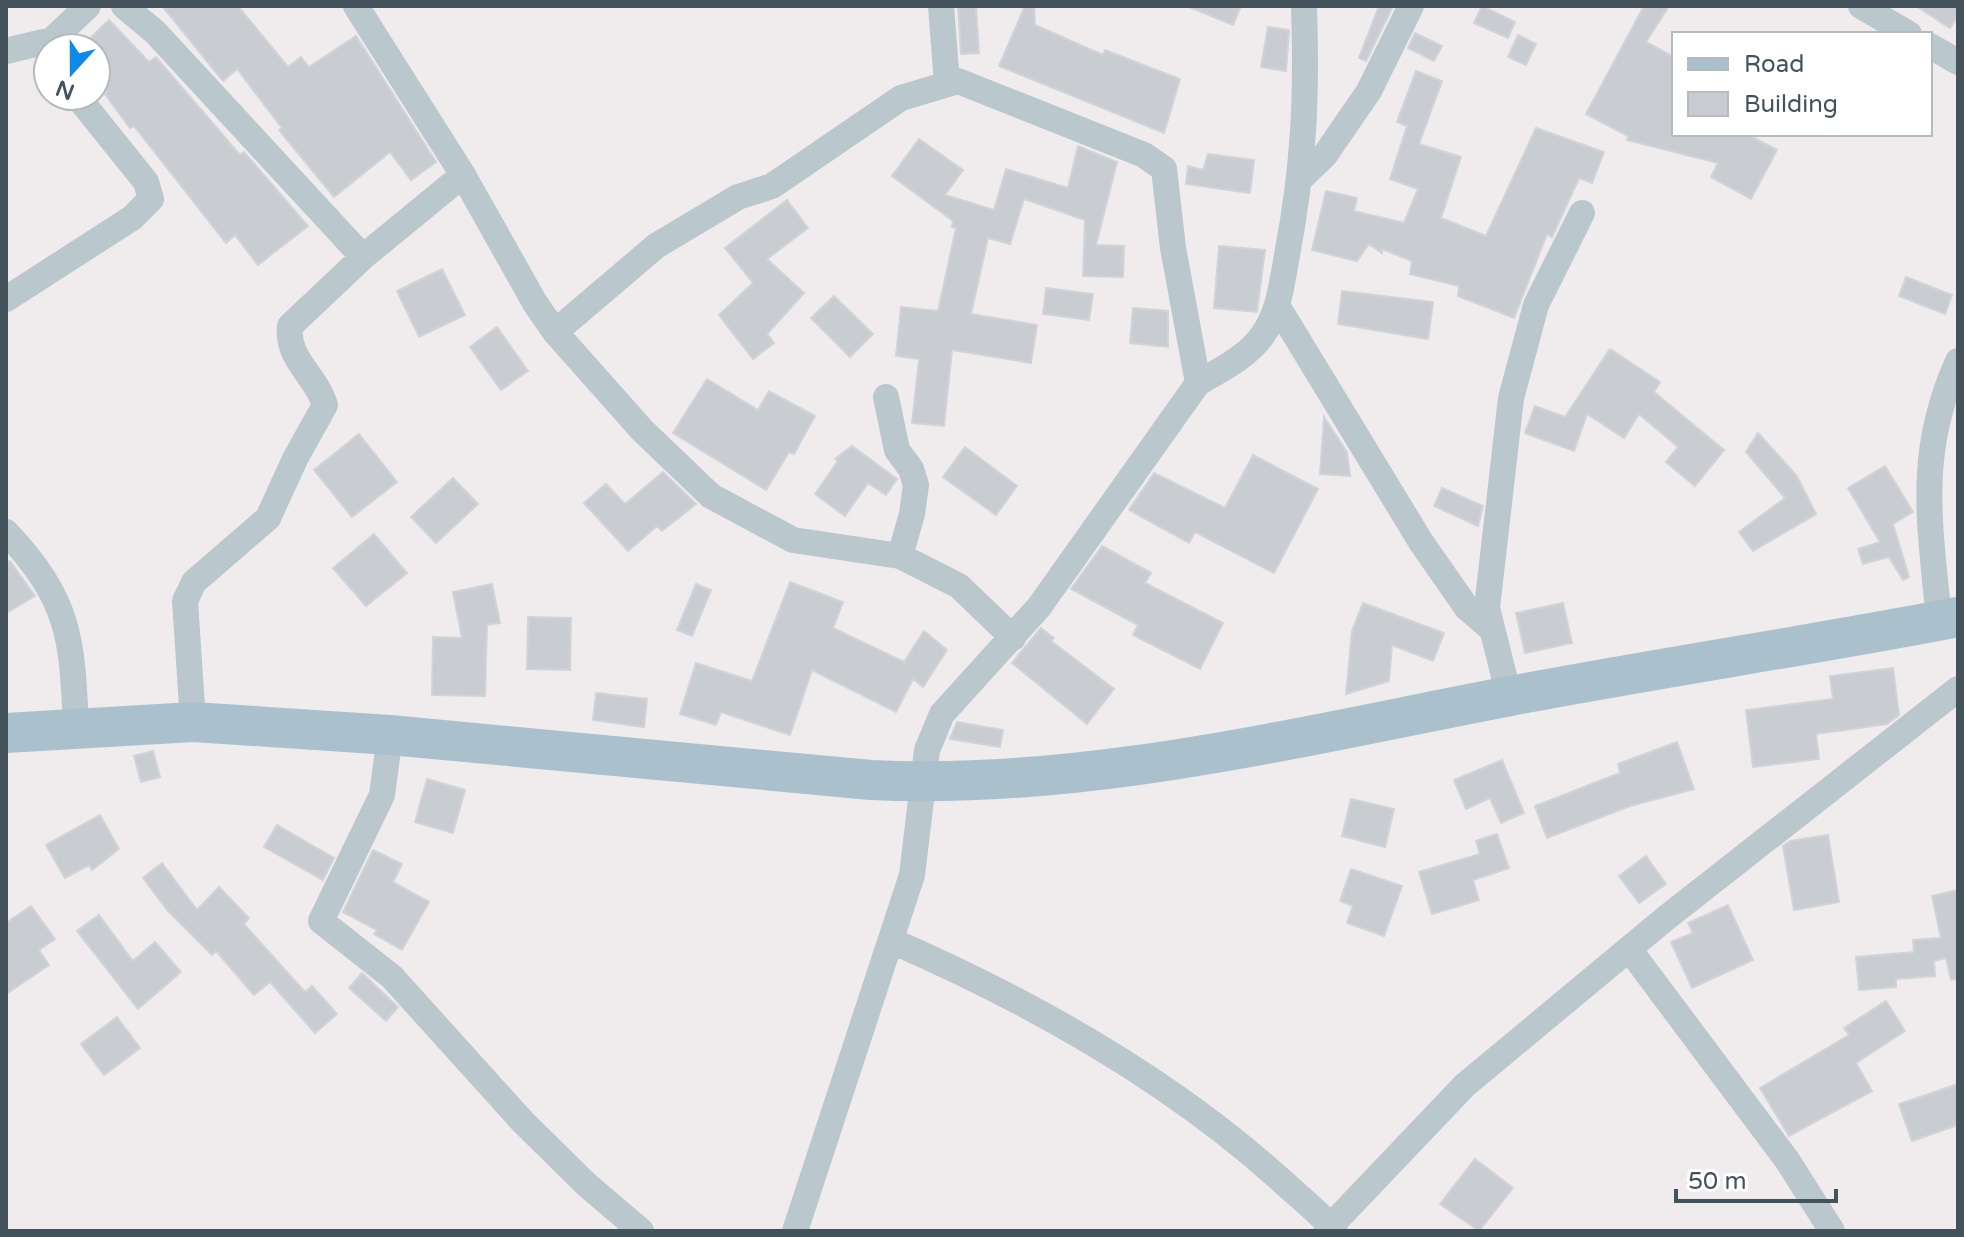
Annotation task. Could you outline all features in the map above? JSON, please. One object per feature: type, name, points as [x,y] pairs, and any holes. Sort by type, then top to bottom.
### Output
[{"type":"main road","points":[[6,733],[193,722],[390,735],[923,782],[1040,777],[1203,755],[1509,696],[1949,618]]},
{"type":"street","points":[[60,32],[88,6]]},
{"type":"street","points":[[124,6],[155,32],[363,257]]},
{"type":"street","points":[[356,6],[463,175],[555,332],[642,430],[711,496],[793,540],[900,556],[959,586],[1013,638]]},
{"type":"street","points":[[941,6],[947,84]]},
{"type":"street","points":[[795,1231],[912,875],[927,750],[942,714],[1039,607],[1198,383],[1234,361],[1262,337],[1278,307],[1302,177],[1307,103],[1304,6]]},
{"type":"street","points":[[1302,177],[1325,155],[1369,91],[1411,6]]},
{"type":"street","points":[[1861,6],[1906,32]]},
{"type":"street","points":[[1932,47],[1958,62]]},
{"type":"street","points":[[6,51],[32,52]]},
{"type":"street","points":[[555,332],[656,246],[738,197],[772,186],[901,98],[958,81],[1011,99],[1144,155],[1164,169],[1173,248],[1198,383]]},
{"type":"street","points":[[6,299],[132,218],[151,199],[146,182],[90,112]]},
{"type":"street","points":[[193,722],[185,601],[194,582],[268,518],[295,459],[325,405],[322,394],[291,350],[290,326],[363,257],[463,175]]},
{"type":"street","points":[[1509,696],[1490,628],[1488,593],[1511,398],[1536,305],[1582,213]]},
{"type":"street","points":[[1278,307],[1421,542],[1467,608],[1490,628]]},
{"type":"street","points":[[1949,618],[1927,494],[1932,432],[1958,361]]},
{"type":"street","points":[[886,397],[897,450],[911,469],[916,485],[912,514],[900,556]]},
{"type":"street","points":[[6,532],[49,587],[64,614],[72,656],[76,728]]},
{"type":"street","points":[[892,941],[966,973],[1072,1032],[1198,1109],[1331,1229],[1465,1085],[1629,949],[1958,689]]},
{"type":"street","points":[[390,735],[382,795],[321,921],[392,977],[523,1122],[587,1185],[641,1231]]},
{"type":"street","points":[[1629,949],[1787,1160],[1832,1231]]},
{"type":"building","points":[[162,6],[238,6],[288,67],[301,57],[309,67],[356,36],[436,162],[411,180],[390,152],[334,197],[279,130],[282,128],[237,69],[223,81]]},
{"type":"building","points":[[958,6],[976,6],[979,53],[961,54]]},
{"type":"building","points":[[1025,6],[1034,6],[1035,25],[1103,55],[1105,50],[1180,79],[1164,133],[999,66]]},
{"type":"building","points":[[1187,6],[1241,6],[1233,25]]},
{"type":"building","points":[[1379,6],[1393,6],[1366,61],[1359,58]]},
{"type":"building","points":[[1482,6],[1515,22],[1508,38],[1474,23]]},
{"type":"building","points":[[1644,6],[1669,6],[1646,42],[1672,56],[1672,136],[1751,136],[1777,150],[1751,199],[1711,177],[1718,163],[1627,140],[1628,136],[1586,114]]},
{"type":"building","points":[[1916,6],[1958,6],[1958,16],[1950,28]]},
{"type":"building","points":[[109,20],[149,62],[156,57],[240,155],[244,152],[308,226],[258,265],[235,235],[226,243],[134,126],[130,128],[112,104],[112,32],[97,32]]},
{"type":"building","points":[[1268,27],[1289,30],[1286,71],[1261,67]]},
{"type":"building","points":[[1415,33],[1442,46],[1434,61],[1408,48]]},
{"type":"building","points":[[1518,35],[1536,44],[1526,65],[1508,57]]},
{"type":"building","points":[[1416,71],[1442,81],[1419,144],[1461,157],[1441,218],[1486,236],[1536,128],[1604,152],[1592,183],[1579,178],[1552,237],[1547,234],[1514,318],[1458,296],[1459,286],[1410,274],[1412,261],[1382,249],[1382,253],[1369,244],[1357,261],[1312,250],[1326,191],[1357,198],[1354,211],[1404,223],[1418,189],[1390,179],[1407,126],[1397,122]]},
{"type":"building","points":[[919,139],[963,170],[945,195],[994,210],[1006,169],[1068,188],[1078,146],[1117,162],[1096,245],[1124,246],[1123,277],[1083,276],[1085,220],[1024,199],[1010,244],[988,238],[971,314],[1037,325],[1031,363],[952,350],[944,426],[912,423],[919,359],[896,356],[901,307],[938,311],[956,228],[952,227],[953,221],[892,176]]},
{"type":"building","points":[[1208,154],[1254,160],[1250,193],[1186,184],[1188,166],[1203,170]]},
{"type":"building","points":[[787,200],[808,228],[767,259],[804,293],[767,334],[774,343],[753,359],[719,315],[753,283],[725,248]]},
{"type":"building","points":[[1219,246],[1265,250],[1257,312],[1214,308]]},
{"type":"building","points":[[442,269],[465,315],[419,337],[397,291]]},
{"type":"building","points":[[1906,277],[1952,295],[1945,314],[1899,296]]},
{"type":"building","points":[[1046,288],[1093,294],[1089,320],[1043,314]]},
{"type":"building","points":[[1342,291],[1433,302],[1428,339],[1338,324]]},
{"type":"building","points":[[834,296],[873,334],[850,357],[811,318]]},
{"type":"building","points":[[1133,308],[1168,311],[1168,347],[1130,343]]},
{"type":"building","points":[[497,327],[528,371],[501,390],[470,347]]},
{"type":"building","points":[[1610,349],[1660,382],[1654,392],[1724,450],[1695,486],[1666,462],[1678,447],[1639,414],[1624,438],[1587,414],[1574,451],[1525,433],[1535,406],[1565,417]]},
{"type":"building","points":[[707,379],[758,410],[769,391],[815,416],[794,454],[789,452],[766,490],[673,433]]},
{"type":"building","points":[[1324,417],[1347,452],[1350,476],[1320,474]]},
{"type":"building","points":[[1758,433],[1797,476],[1816,514],[1753,551],[1739,532],[1785,498],[1746,452]]},
{"type":"building","points":[[359,434],[397,482],[352,517],[314,470]]},
{"type":"building","points":[[852,446],[897,479],[886,495],[868,483],[845,516],[815,494],[838,461],[835,459]]},
{"type":"building","points":[[965,447],[1017,486],[996,515],[943,477]]},
{"type":"building","points":[[1253,455],[1318,489],[1274,573],[1195,532],[1189,543],[1129,510],[1154,473],[1225,508]]},
{"type":"building","points":[[1885,466],[1913,512],[1893,524],[1909,577],[1903,580],[1889,557],[1863,564],[1858,549],[1880,542],[1848,488]]},
{"type":"building","points":[[663,472],[696,504],[662,531],[657,526],[628,551],[584,503],[606,484],[625,504]]},
{"type":"building","points":[[453,478],[478,504],[436,543],[411,517]]},
{"type":"building","points":[[1442,488],[1483,506],[1478,526],[1434,506]]},
{"type":"building","points":[[374,534],[407,573],[366,606],[333,568]]},
{"type":"building","points":[[1102,546],[1151,573],[1145,583],[1223,623],[1200,669],[1133,635],[1138,625],[1071,589]]},
{"type":"building","points":[[10,561],[35,596],[6,613],[6,563]]},
{"type":"building","points":[[790,582],[843,602],[833,628],[904,662],[924,631],[947,650],[923,687],[913,679],[896,712],[812,670],[790,735],[721,712],[716,725],[680,714],[696,663],[752,681]]},
{"type":"building","points":[[492,584],[500,623],[487,625],[485,696],[432,695],[433,637],[462,638],[453,592]]},
{"type":"building","points":[[696,584],[711,590],[692,636],[677,630]]},
{"type":"building","points":[[1363,603],[1444,633],[1433,661],[1392,645],[1389,681],[1346,694],[1352,631]]},
{"type":"building","points":[[1563,603],[1572,643],[1525,653],[1516,613]]},
{"type":"building","points":[[528,617],[571,618],[570,670],[527,669]]},
{"type":"building","points":[[1041,628],[1054,638],[1051,641],[1114,689],[1087,724],[1012,663]]},
{"type":"building","points":[[1893,668],[1899,715],[1887,724],[1816,734],[1819,759],[1753,767],[1746,710],[1833,699],[1830,676]]},
{"type":"building","points":[[596,693],[647,699],[644,727],[593,720]]},
{"type":"building","points":[[957,722],[1003,730],[1000,747],[950,739]]},
{"type":"building","points":[[1677,742],[1694,789],[1630,806],[1547,838],[1535,806],[1620,773],[1618,764]]},
{"type":"building","points":[[153,751],[160,777],[141,782],[134,756]]},
{"type":"building","points":[[1502,760],[1524,813],[1501,823],[1490,798],[1466,809],[1454,780]]},
{"type":"building","points":[[427,779],[465,790],[453,833],[415,822]]},
{"type":"building","points":[[1351,799],[1394,809],[1385,847],[1342,836]]},
{"type":"building","points":[[100,815],[119,849],[92,870],[89,865],[65,878],[46,845]]},
{"type":"building","points":[[277,825],[334,858],[323,880],[264,847]]},
{"type":"building","points":[[1497,834],[1509,868],[1473,880],[1479,900],[1432,914],[1419,872],[1480,854],[1476,841]]},
{"type":"building","points":[[1828,835],[1839,902],[1794,910],[1783,846],[1790,841]]},
{"type":"building","points":[[373,850],[402,864],[393,882],[429,902],[402,950],[374,934],[377,930],[343,912]]},
{"type":"building","points":[[1646,856],[1666,884],[1639,903],[1619,876]]},
{"type":"building","points":[[162,863],[197,910],[219,887],[249,918],[244,924],[305,992],[312,986],[337,1014],[315,1033],[270,982],[254,995],[216,951],[212,955],[168,911],[143,878]]},
{"type":"building","points":[[1351,869],[1402,886],[1384,936],[1347,923],[1353,906],[1340,901]]},
{"type":"building","points":[[1958,890],[1958,979],[1951,980],[1946,958],[1934,961],[1935,976],[1896,979],[1896,987],[1859,990],[1856,957],[1914,952],[1913,940],[1941,938],[1932,896]]},
{"type":"building","points":[[1728,905],[1753,960],[1692,988],[1671,942],[1693,933],[1688,923]]},
{"type":"building","points":[[31,906],[55,939],[39,950],[49,965],[6,994],[6,923]]},
{"type":"building","points":[[99,915],[133,961],[155,942],[181,972],[138,1009],[77,931]]},
{"type":"building","points":[[362,973],[398,1007],[386,1021],[349,988]]},
{"type":"building","points":[[1886,1001],[1905,1031],[1856,1063],[1872,1091],[1789,1136],[1760,1088],[1849,1035],[1844,1028]]},
{"type":"building","points":[[117,1017],[140,1048],[104,1075],[81,1044]]},
{"type":"building","points":[[1958,1084],[1958,1125],[1912,1141],[1899,1104]]},
{"type":"building","points":[[1475,1159],[1513,1188],[1479,1231],[1440,1204]]}]
